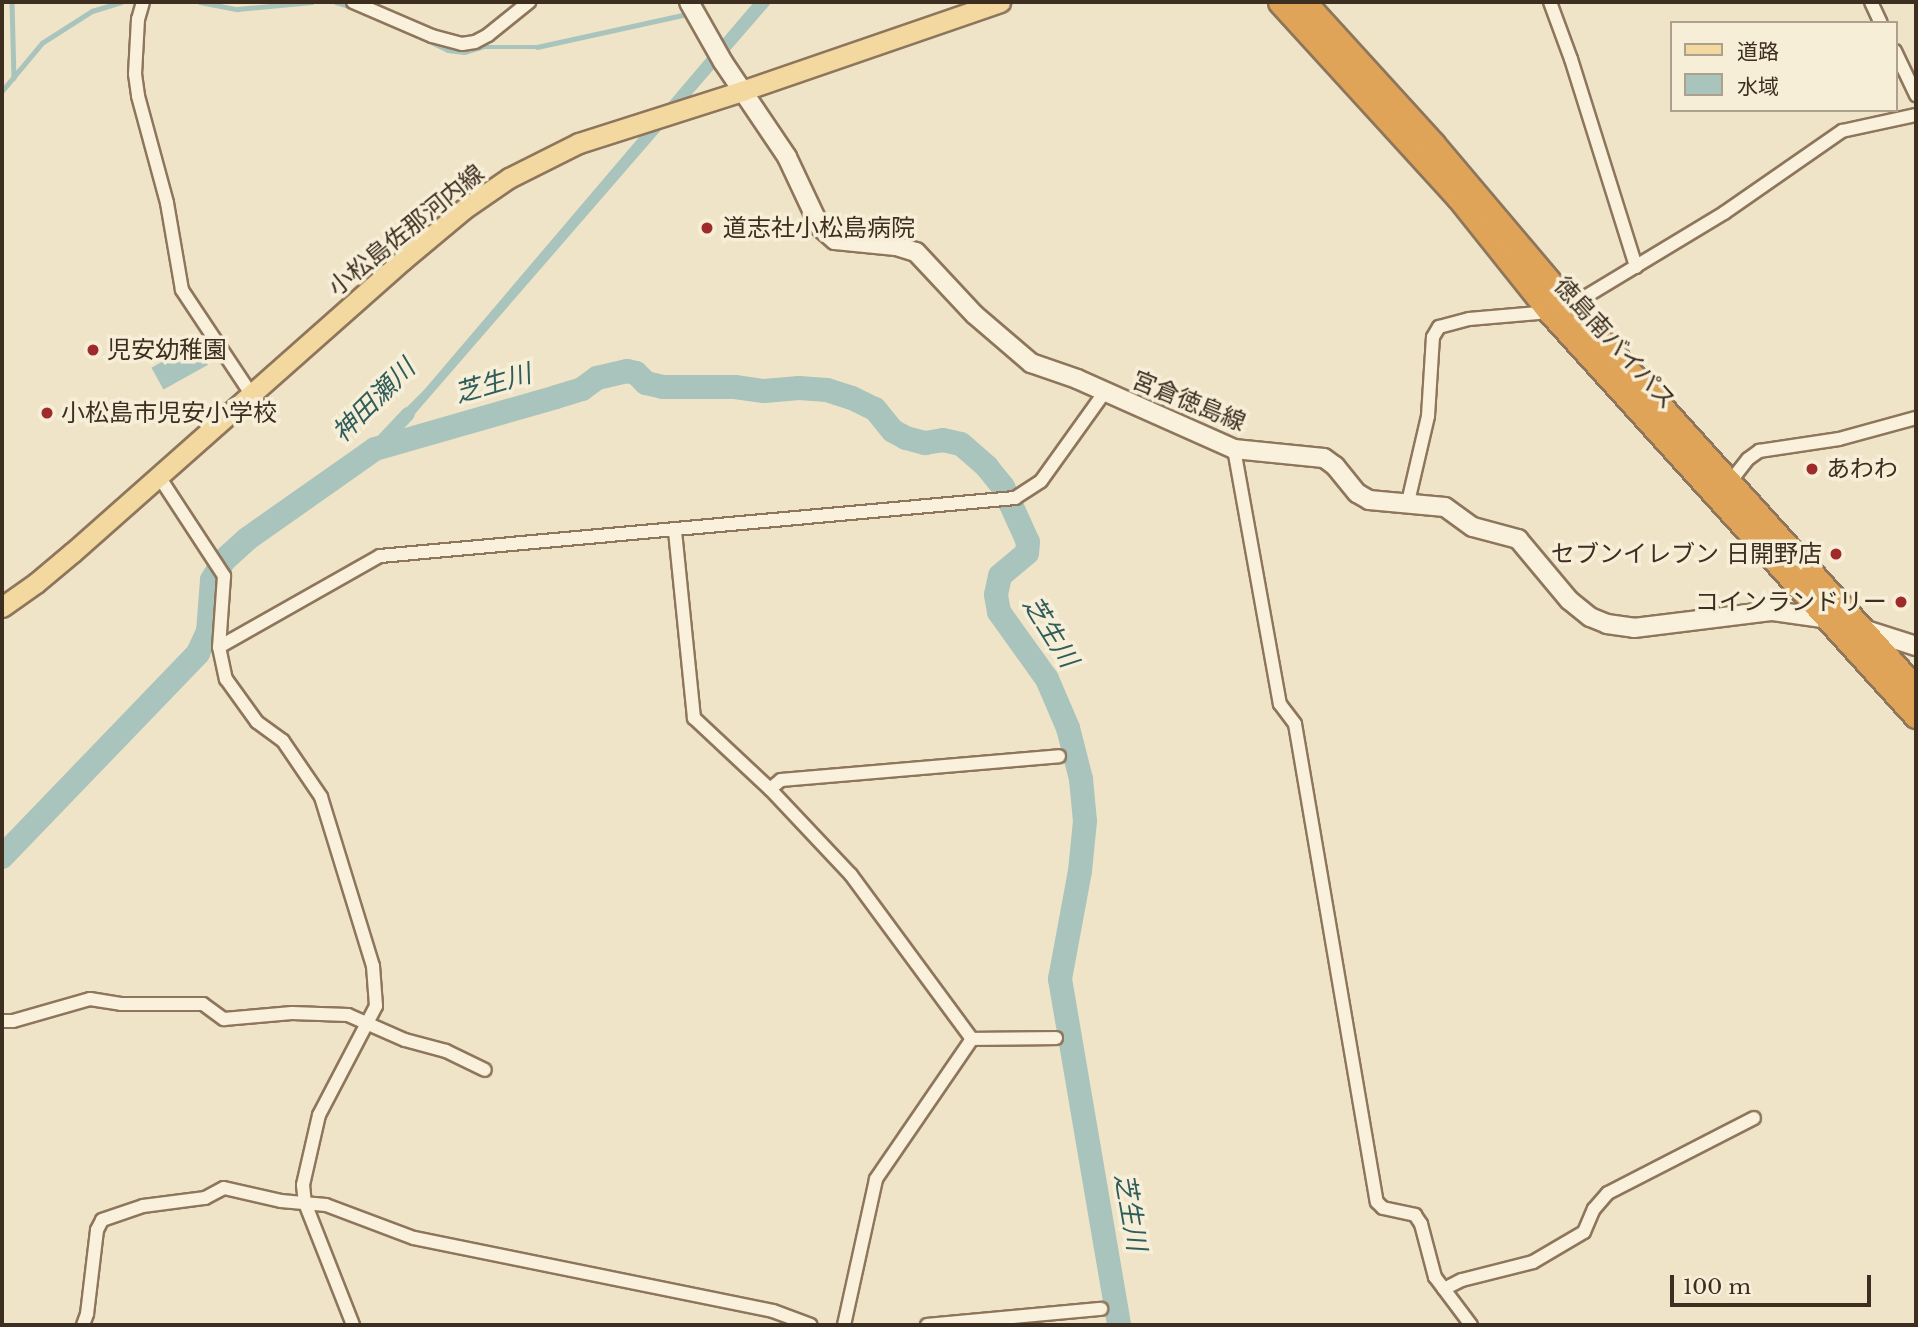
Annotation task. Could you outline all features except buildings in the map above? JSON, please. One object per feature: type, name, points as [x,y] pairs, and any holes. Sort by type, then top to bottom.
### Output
[{"type":"highway","name":"徳島南バイパス","points":[[1280,2],[1560,309],[1916,716]]},
{"type":"highway","name":"徳島南バイパス","points":[[1304,2],[1433,144],[1560,309],[1730,482],[1916,689]]},
{"type":"main road","name":"宮倉徳島線","points":[[689,2],[723,62],[792,165],[820,227],[835,240],[896,246],[916,252],[975,316],[1031,363],[1234,449],[1324,458],[1335,466],[1357,493],[1369,500],[1445,507],[1473,527],[1518,539],[1569,600],[1590,617],[1607,624],[1634,628],[1773,611],[1831,619],[1916,646]]},
{"type":"main road","name":"小松島佐那河内線","points":[[2,607],[36,583],[464,209],[534,163],[579,143],[742,91],[1000,2]]},
{"type":"street","points":[[143,2],[137,33],[135,74],[138,96],[167,203],[182,290],[251,394]]},
{"type":"street","points":[[353,2],[432,36],[461,44],[475,43],[488,35],[529,2]]},
{"type":"street","points":[[1550,2],[1636,267]]},
{"type":"street","points":[[1871,2],[1880,21]]},
{"type":"street","points":[[1897,55],[1916,95]]},
{"type":"street","points":[[1408,502],[1428,416],[1433,337],[1439,327],[1469,319],[1560,309],[1636,267],[1724,213],[1842,131],[1916,115]]},
{"type":"street","points":[[219,647],[380,556],[1010,499],[1041,481],[1104,393]]},
{"type":"street","points":[[1730,482],[1748,459],[1759,451],[1839,439],[1916,418]]},
{"type":"street","points":[[1234,449],[1280,704],[1295,724],[1377,1202],[1383,1208],[1415,1215],[1421,1224],[1435,1277],[1471,1325]]},
{"type":"street","points":[[158,475],[218,566],[219,647],[226,679],[257,722],[283,741],[321,797],[373,965],[376,1006],[319,1115],[303,1185],[305,1203],[353,1325]]},
{"type":"street","points":[[675,531],[694,718],[770,789],[851,875],[972,1039]]},
{"type":"street","points":[[770,789],[781,780],[1059,756]]},
{"type":"street","points":[[2,1021],[13,1021],[90,999],[121,1004],[203,1004],[224,1019],[302,1013],[348,1015],[393,1035],[446,1051],[485,1070]]},
{"type":"street","points":[[972,1039],[1056,1038]]},
{"type":"street","points":[[844,1325],[876,1179],[972,1039]]},
{"type":"street","points":[[1444,1289],[1462,1280],[1533,1262],[1584,1232],[1594,1209],[1608,1193],[1754,1118]]},
{"type":"street","points":[[83,1325],[97,1230],[102,1220],[143,1206],[205,1198],[223,1188],[281,1202],[326,1205],[414,1238],[773,1311],[811,1325]]},
{"type":"street","points":[[927,1325],[1101,1309]]},
{"type":"water","points":[[754,2],[772,2],[401,430],[393,421],[424,390]]},
{"type":"water","points":[[196,343],[208,365],[164,390],[151,368]]},
{"type":"waterway","name":"神田瀬川","points":[[12,2],[14,78]]},
{"type":"waterway","points":[[2,91],[42,43],[92,11],[121,2]]},
{"type":"waterway","points":[[200,2],[237,9],[312,2]]},
{"type":"waterway","points":[[336,2],[352,7]]},
{"type":"waterway","points":[[427,40],[448,50],[464,52],[482,47],[537,47],[691,13]]},
{"type":"waterway","name":"芝生川","points":[[2,857],[198,653],[208,632],[212,580],[224,560],[247,539],[375,449],[582,389],[597,378],[627,371],[636,373],[646,383],[663,387],[735,387],[764,391],[799,388],[827,390],[852,398],[875,409],[893,431],[906,438],[925,443],[943,440],[961,444],[987,467],[1003,487],[1028,542],[1027,553],[1000,576],[996,595],[999,612],[1047,679],[1068,728],[1081,779],[1085,821],[1080,871],[1060,979],[1119,1325]]},
{"type":"waterway","name":"神田瀬川","points":[[375,449],[408,414]]},
{"type":"place","name":"道志社小松島病院","points":[[707,228]]},
{"type":"place","name":"児安幼稚園","points":[[93,350]]},
{"type":"place","name":"小松島市児安小学校","points":[[47,413]]},
{"type":"place","name":"あわわ","points":[[1812,469]]},
{"type":"place","name":"セブンイレブン 日開野店","points":[[1836,554]]},
{"type":"place","name":"コインランドリー","points":[[1901,602]]}]
